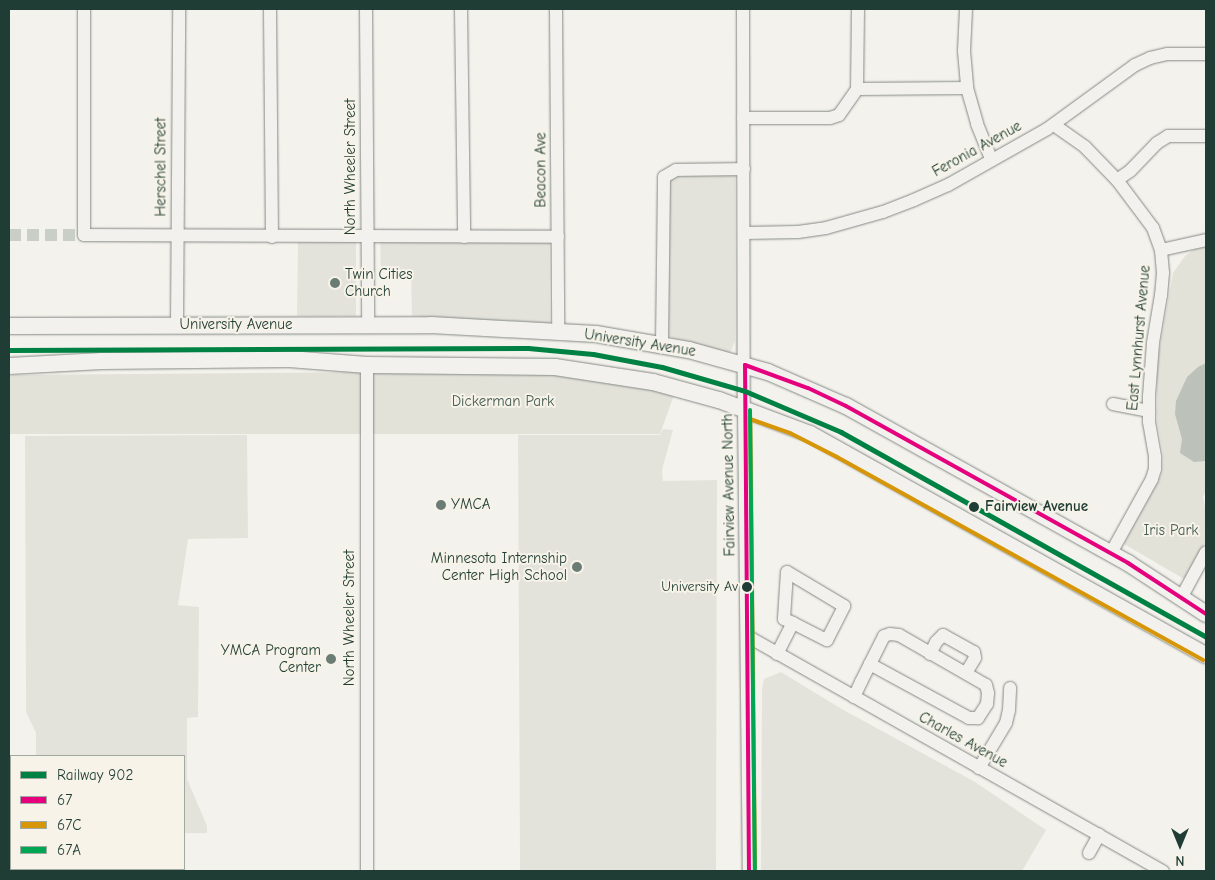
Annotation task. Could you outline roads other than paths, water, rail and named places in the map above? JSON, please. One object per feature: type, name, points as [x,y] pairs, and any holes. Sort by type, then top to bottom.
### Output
[{"type":"main road","name":"University Avenue","points":[[9,326],[368,324],[558,331],[621,336],[662,344],[746,365],[808,388],[846,406],[1111,554],[1206,614]]},
{"type":"main road","points":[[9,366],[102,361],[289,359],[367,365],[511,365],[587,371],[661,384],[792,426],[840,450],[1206,655]]},
{"type":"street","points":[[84,9],[84,235],[558,237]]},
{"type":"street","name":"Herschel Street","points":[[177,325],[179,9]]},
{"type":"street","points":[[270,9],[272,237]]},
{"type":"street","name":"North Wheeler Street","points":[[366,9],[368,324]]},
{"type":"street","points":[[461,9],[464,237]]},
{"type":"street","name":"Beacon Ave","points":[[556,9],[558,331]]},
{"type":"street","name":"Fairview Avenue North","points":[[743,9],[746,365],[744,410],[749,871]]},
{"type":"street","points":[[743,118],[830,118],[839,115],[857,89],[858,9]]},
{"type":"street","points":[[966,9],[964,51],[967,88],[977,124],[991,158]]},
{"type":"street","name":"Feronia Avenue","points":[[745,233],[798,232],[826,228],[876,214],[948,185],[991,158],[1054,125],[1121,74],[1150,58],[1186,52],[1206,54]]},
{"type":"street","points":[[857,89],[967,88]]},
{"type":"street","name":"East Lynnhurst Avenue","points":[[1054,125],[1085,147],[1117,180],[1153,228],[1161,250],[1163,273],[1161,295],[1150,364],[1149,411],[1155,469],[1152,479],[1111,554]]},
{"type":"street","points":[[1117,180],[1130,171],[1157,144],[1168,136],[1206,136]]},
{"type":"street","points":[[662,344],[664,177],[676,170],[744,169]]},
{"type":"street","points":[[1161,250],[1206,240]]},
{"type":"street","name":"North Wheeler Street","points":[[367,365],[367,871]]},
{"type":"street","points":[[1113,404],[1149,411]]},
{"type":"street","points":[[1181,598],[1206,552]]},
{"type":"street","points":[[787,572],[844,606],[827,640],[793,623],[784,619],[787,572]]},
{"type":"street","points":[[777,654],[793,623]]},
{"type":"street","points":[[854,697],[870,664],[884,636],[890,634],[899,636],[986,684],[988,693],[987,704],[978,718],[969,718],[870,664]]},
{"type":"street","points":[[930,654],[936,642],[943,635],[974,652],[975,658],[966,674]]},
{"type":"street","name":"Charles Avenue","points":[[747,636],[1163,871]]},
{"type":"street","points":[[979,768],[1006,722],[1010,710],[1010,688]]},
{"type":"street","points":[[1089,853],[1099,836]]},
{"type":"tunnel","points":[[9,235],[84,235]]},
{"type":"rail line","name":"902","points":[[9,350],[528,348],[593,354],[662,367],[745,391],[841,432],[1206,637]]},
{"type":"place","name":"Twin Cities Church","points":[[335,283]]},
{"type":"place","name":"YMCA","points":[[441,505]]},
{"type":"place","name":"Fairview Avenue","points":[[974,507]]},
{"type":"place","name":"Minnesota Internship Center High School","points":[[577,567]]},
{"type":"place","name":"University Av","points":[[747,587]]},
{"type":"place","name":"YMCA Program Center","points":[[331,659]]},
{"type":"park label","name":"Dickerman Park","points":[[503,402]]},
{"type":"park label","name":"Iris Park","points":[[1171,531]]}]
